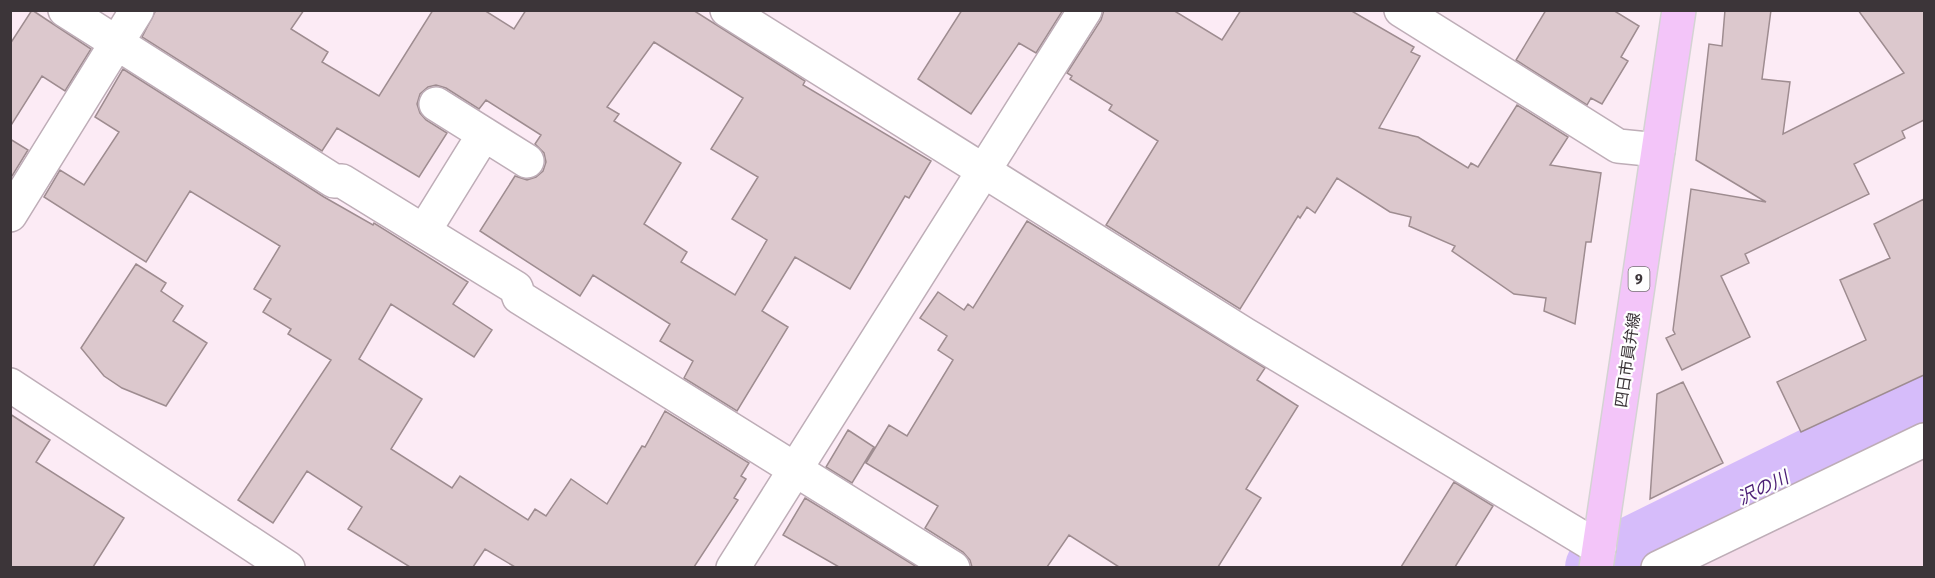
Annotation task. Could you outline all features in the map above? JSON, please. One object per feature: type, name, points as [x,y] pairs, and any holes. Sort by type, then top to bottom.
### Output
[{"type":"main road","name":"四日市員弁線","points":[[1598,557],[1679,10]]},
{"type":"street","points":[[65,10],[334,182],[342,181],[516,288],[519,297],[953,567]]},
{"type":"street","points":[[10,215],[137,10]]},
{"type":"street","points":[[727,10],[1598,557]]},
{"type":"street","points":[[733,567],[1085,10]]},
{"type":"street","points":[[1401,10],[1618,146],[1658,150]]},
{"type":"street","points":[[436,104],[527,161]]},
{"type":"street","points":[[424,231],[484,134]]},
{"type":"street","points":[[10,385],[288,567]]},
{"type":"street","points":[[1658,567],[1924,440]]},
{"type":"shaded area","points":[[1924,456],[1924,567],[1695,567]]},
{"type":"building","points":[[32,10],[91,49],[65,91],[42,76],[10,127],[10,44]]},
{"type":"building","points":[[156,10],[304,10],[291,29],[328,52],[322,62],[379,96],[433,10],[484,10],[514,29],[526,10],[693,10],[805,81],[803,85],[931,161],[909,198],[905,196],[850,289],[795,257],[762,311],[788,327],[737,411],[684,378],[693,361],[660,341],[670,324],[593,275],[580,296],[480,231],[515,176],[527,180],[536,177],[543,171],[546,162],[544,153],[535,144],[541,135],[486,100],[479,109],[446,88],[436,85],[428,87],[420,94],[417,104],[420,113],[426,120],[447,133],[419,177],[337,128],[322,151],[142,37]],"holes":[[[654,42],[743,98],[711,149],[758,177],[732,219],[767,240],[735,295],[681,262],[687,252],[644,224],[681,163],[614,121],[619,114],[607,107]]]},
{"type":"building","points":[[962,10],[1063,10],[1036,53],[1019,43],[971,114],[918,79]]},
{"type":"building","points":[[1104,10],[1173,10],[1222,40],[1241,10],[1350,10],[1414,47],[1411,52],[1420,56],[1379,128],[1418,137],[1468,168],[1471,163],[1478,167],[1517,105],[1568,137],[1550,165],[1601,173],[1591,242],[1586,242],[1575,324],[1544,311],[1546,298],[1514,294],[1452,251],[1455,246],[1409,226],[1411,217],[1390,212],[1337,178],[1315,213],[1307,207],[1300,218],[1298,216],[1240,309],[1106,225],[1158,141],[1109,110],[1112,105],[1070,79],[1072,76],[1067,73],[1101,20]]},
{"type":"building","points":[[1546,10],[1613,10],[1639,26],[1621,57],[1628,61],[1602,104],[1591,98],[1587,105],[1516,60]]},
{"type":"building","points":[[1725,10],[1771,10],[1762,79],[1790,82],[1783,134],[1904,73],[1858,10],[1924,10],[1924,120],[1902,131],[1905,138],[1854,164],[1869,194],[1745,254],[1749,263],[1721,276],[1750,337],[1682,370],[1666,338],[1675,334],[1673,330],[1691,189],[1766,202],[1696,160],[1709,44],[1722,46]]},
{"type":"building","points":[[123,69],[324,197],[373,225],[374,223],[468,282],[453,304],[492,330],[474,357],[391,304],[359,359],[422,399],[391,449],[452,488],[460,476],[528,520],[535,509],[546,516],[571,479],[607,504],[642,446],[645,447],[665,411],[749,463],[741,476],[746,479],[734,498],[738,500],[694,567],[515,567],[485,549],[473,567],[410,567],[348,529],[362,507],[307,471],[273,523],[238,500],[331,360],[288,334],[291,329],[263,312],[271,299],[254,289],[280,246],[190,191],[146,262],[44,197],[60,170],[84,185],[119,132],[95,117]]},
{"type":"building","points":[[10,139],[28,150],[12,176],[10,176]]},
{"type":"building","points":[[1924,199],[1924,375],[1801,432],[1777,382],[1866,340],[1840,280],[1890,258],[1874,224]]},
{"type":"building","points":[[1027,221],[1265,368],[1257,380],[1298,406],[1246,489],[1261,498],[1218,567],[1119,567],[1069,535],[1047,567],[972,567],[970,560],[963,552],[925,528],[938,506],[866,463],[889,425],[907,436],[953,360],[938,350],[947,336],[920,318],[938,292],[964,310],[968,304],[973,308]]},
{"type":"building","points":[[136,264],[166,283],[161,291],[183,306],[173,321],[207,343],[166,406],[122,388],[104,376],[81,348]]},
{"type":"building","points":[[1683,382],[1723,463],[1650,499],[1657,394]]},
{"type":"building","points":[[10,414],[50,440],[36,462],[124,518],[93,567],[10,567]]},
{"type":"building","points":[[848,430],[874,447],[852,483],[826,467]]},
{"type":"building","points":[[1454,482],[1493,506],[1455,567],[1401,567]]},
{"type":"building","points":[[805,498],[917,567],[839,567],[783,535]]},
{"type":"waterway","name":"沢の川","points":[[1601,568],[1924,409]]}]
